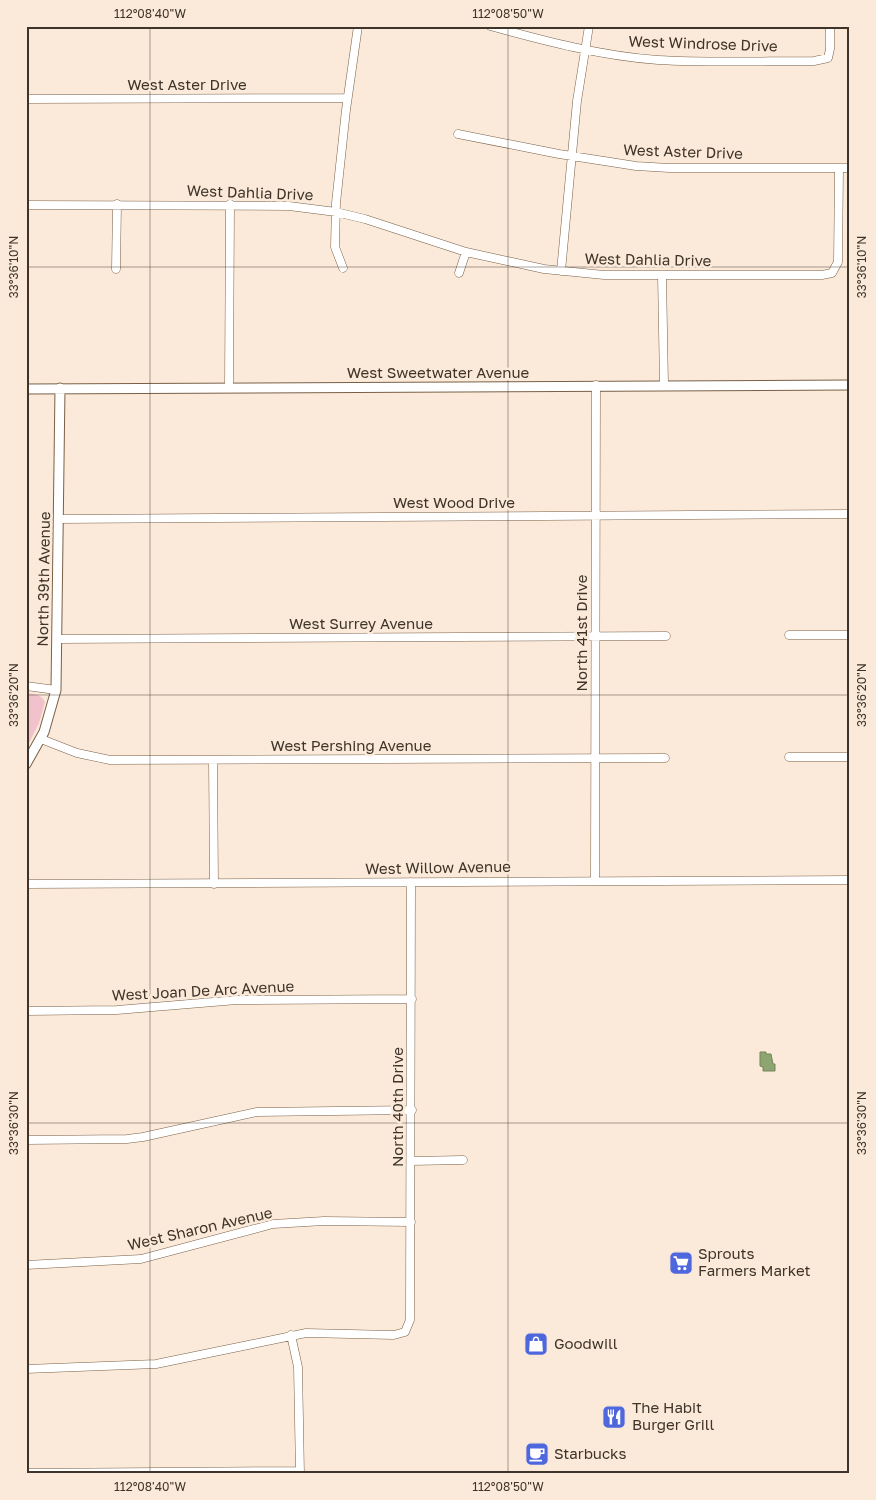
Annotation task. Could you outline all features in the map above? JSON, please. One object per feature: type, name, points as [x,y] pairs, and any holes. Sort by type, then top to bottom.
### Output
[{"type":"street","points":[[343,268],[335,247],[336,212],[347,98],[358,26]]},
{"type":"street","name":"West Windrose Drive","points":[[490,26],[584,49],[657,60],[814,61],[828,58],[830,26]]},
{"type":"street","points":[[561,271],[571,156],[584,49],[589,26]]},
{"type":"street","name":"West Aster Drive","points":[[26,99],[347,98]]},
{"type":"street","name":"West Aster Drive","points":[[458,134],[571,156],[636,166],[669,168],[850,168]]},
{"type":"street","name":"West Dahlia Drive","points":[[26,205],[230,204],[289,206],[336,212],[365,219],[466,252],[524,265],[604,275],[832,273],[838,262],[839,168]]},
{"type":"street","points":[[116,204],[116,269]]},
{"type":"street","points":[[229,388],[230,204]]},
{"type":"street","points":[[459,273],[466,252]]},
{"type":"street","points":[[662,275],[664,385]]},
{"type":"street","name":"West Sweetwater Avenue","points":[[26,389],[850,384]]},
{"type":"street","name":"North 41st Drive","points":[[595,880],[596,385]]},
{"type":"street","name":"North 39th Avenue","points":[[26,764],[41,739],[49,718],[56,690],[60,388]]},
{"type":"street","name":"West Wood Drive","points":[[58,519],[850,514]]},
{"type":"street","points":[[789,635],[850,635]]},
{"type":"street","name":"West Surrey Avenue","points":[[57,639],[666,636]]},
{"type":"street","points":[[26,686],[56,690]]},
{"type":"street","name":"West Pershing Avenue","points":[[41,739],[77,753],[110,760],[665,758]]},
{"type":"street","points":[[789,757],[850,757]]},
{"type":"street","points":[[213,760],[214,884]]},
{"type":"street","name":"West Willow Avenue","points":[[26,884],[850,880]]},
{"type":"street","name":"North 40th Drive","points":[[291,1336],[306,1334],[394,1335],[405,1332],[410,1320],[412,1110],[411,882]]},
{"type":"street","name":"West Joan De Arc Avenue","points":[[26,1011],[117,1010],[237,1000],[412,999]]},
{"type":"street","points":[[26,1140],[127,1140],[257,1112],[412,1110]]},
{"type":"street","points":[[411,1161],[463,1160]]},
{"type":"street","name":"West Sharon Avenue","points":[[26,1265],[140,1259],[273,1224],[411,1222]]},
{"type":"street","points":[[26,1370],[156,1364],[291,1336],[298,1367],[300,1472],[26,1472]]},
{"type":"shaded area","points":[[26,693],[39,696],[45,702],[39,723],[26,749]]},
{"type":"shaded area","points":[[760,1052],[771,1054],[773,1064],[775,1064],[775,1071],[763,1071],[763,1067],[760,1066]]},
{"type":"place","name":"Sprouts Farmers Market","points":[[681,1263]]},
{"type":"place","name":"Goodwill","points":[[536,1344]]},
{"type":"place","name":"The Habit Burger Grill","points":[[614,1417]]},
{"type":"place","name":"Starbucks","points":[[537,1454]]}]
